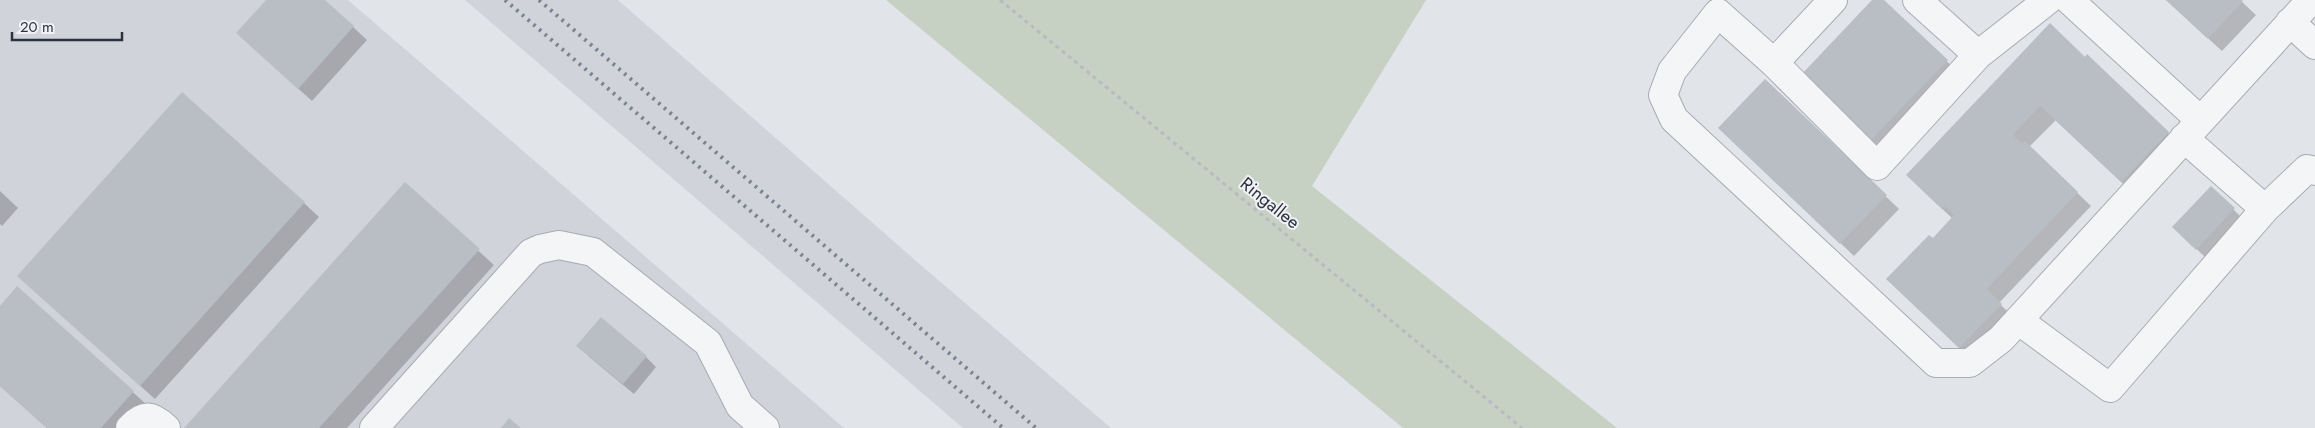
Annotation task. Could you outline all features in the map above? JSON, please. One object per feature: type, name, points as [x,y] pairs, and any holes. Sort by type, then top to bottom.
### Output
[{"type":"lane","points":[[1774,63],[1833,0]]},
{"type":"lane","points":[[1917,0],[1978,54]]},
{"type":"lane","points":[[2048,0],[1978,54],[1877,166],[1774,63],[1718,13],[1672,71],[1662,95],[1674,119],[1936,364],[1970,363],[2001,339],[2311,0]]},
{"type":"lane","points":[[2069,0],[2265,209]]},
{"type":"lane","points":[[2290,22],[2315,45]]},
{"type":"lane","points":[[2018,320],[2110,388],[2265,209],[2307,169],[2315,171]]},
{"type":"lane","points":[[374,428],[531,254],[540,249],[560,245],[593,252],[708,343],[740,406],[765,428]]},
{"type":"lane","points":[[130,428],[136,421],[146,417],[157,420],[166,428]]},
{"type":"path","name":"Ringallee","points":[[1000,0],[1522,428]]},
{"type":"shaded area","points":[[0,0],[348,0],[844,428],[0,428]]},
{"type":"shaded area","points":[[465,0],[618,0],[923,267],[1111,428],[963,428]]},
{"type":"green space","points":[[886,0],[1426,0],[1312,186],[1617,428],[1403,428]]},
{"type":"building","points":[[266,0],[325,0],[354,26],[298,89],[236,33]]},
{"type":"building","points":[[1872,0],[1884,0],[1948,60],[1870,141],[1801,75]]},
{"type":"building","points":[[2166,0],[2242,0],[2243,1],[2208,39]]},
{"type":"building","points":[[2050,23],[2085,57],[2087,54],[2169,132],[2121,182],[2040,106],[2013,135],[2022,144],[2025,141],[2078,192],[1987,289],[2002,304],[1959,348],[1886,279],[1929,235],[1933,238],[1954,215],[1944,206],[1942,209],[1906,175]]},
{"type":"building","points":[[1765,79],[1887,195],[1840,244],[1718,128]]},
{"type":"building","points":[[182,92],[305,202],[140,386],[17,276]]},
{"type":"building","points":[[405,182],[480,249],[319,428],[184,428]]},
{"type":"building","points":[[2211,186],[2235,208],[2196,250],[2172,227]]},
{"type":"building","points":[[17,286],[134,391],[101,428],[47,428],[0,386],[0,306]]},
{"type":"building","points":[[601,317],[647,356],[623,384],[576,346]]},
{"type":"building","points":[[509,418],[521,428],[501,428]]},
{"type":"railway","points":[[505,0],[1003,428]]},
{"type":"railway","points":[[539,0],[1036,428]]}]
